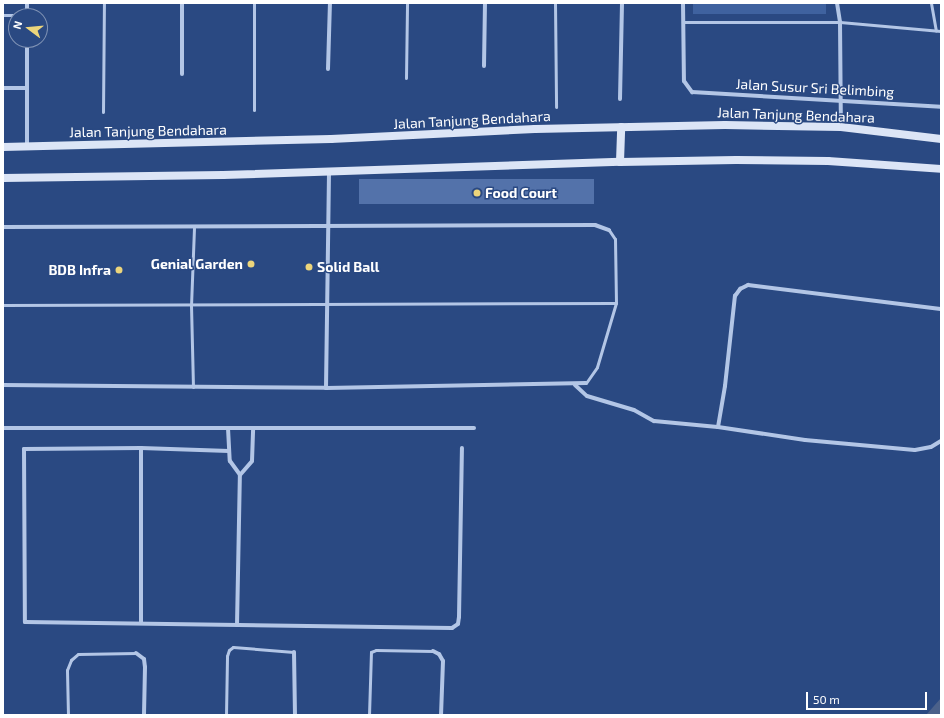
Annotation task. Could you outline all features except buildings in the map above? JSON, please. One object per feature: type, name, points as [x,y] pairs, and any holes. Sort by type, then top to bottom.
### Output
[{"type":"main road","name":"Jalan Tanjung Bendahara","points":[[3,147],[331,139],[621,127],[725,125],[842,127],[941,139]]},
{"type":"main road","points":[[620,162],[621,127]]},
{"type":"main road","points":[[3,178],[329,171],[620,162],[828,161],[941,169]]},
{"type":"street","points":[[182,3],[182,74]]},
{"type":"street","points":[[328,69],[330,3]]},
{"type":"street","points":[[484,66],[485,3]]},
{"type":"street","points":[[620,99],[622,3]]},
{"type":"street","points":[[683,3],[683,22]]},
{"type":"street","points":[[837,3],[840,22],[842,127]]},
{"type":"street","name":"Jalan Susur Sri Belimbing","points":[[683,22],[684,81],[688,90],[698,94],[842,99],[941,106]]},
{"type":"street","points":[[27,48],[27,147]]},
{"type":"street","points":[[3,88],[27,88]]},
{"type":"street","points":[[326,388],[329,171]]},
{"type":"street","points":[[3,227],[328,228],[595,225],[609,230]]},
{"type":"street","points":[[718,427],[725,386],[735,296],[740,289],[748,285],[941,309]]},
{"type":"street","points":[[3,385],[326,388],[575,385],[586,383]]},
{"type":"street","points":[[575,385],[587,396],[634,410],[654,421],[718,427],[805,440],[915,450],[931,447],[941,441]]},
{"type":"street","points":[[3,428],[474,428]]},
{"type":"street","points":[[228,428],[230,461],[240,475],[237,625]]},
{"type":"street","points":[[240,475],[252,460],[253,428]]},
{"type":"street","points":[[229,451],[141,448],[24,449],[25,622],[141,622],[452,628],[458,624],[462,448]]},
{"type":"street","points":[[141,448],[141,622]]},
{"type":"street","points":[[433,651],[439,654],[442,661],[441,715]]},
{"type":"street","points":[[294,652],[295,715]]},
{"type":"street","points":[[136,653],[144,659],[145,666],[144,715]]},
{"type":"lane","points":[[103,112],[104,3]]},
{"type":"lane","points":[[254,3],[254,110]]},
{"type":"lane","points":[[406,78],[407,3]]},
{"type":"lane","points":[[555,3],[556,107]]},
{"type":"lane","points":[[931,3],[936,31]]},
{"type":"lane","points":[[683,22],[840,22],[941,32]]},
{"type":"lane","points":[[192,387],[191,306],[194,228]]},
{"type":"lane","points":[[586,383],[598,367],[616,303],[615,238],[609,230]]},
{"type":"lane","points":[[3,305],[327,306],[616,303]]},
{"type":"lane","points":[[226,715],[226,656],[229,650],[233,647],[294,652]]},
{"type":"lane","points":[[368,715],[371,652],[376,650],[433,651]]},
{"type":"lane","points":[[68,715],[67,670],[71,660],[78,654],[136,653]]},
{"type":"shaded area","points":[[693,3],[826,3],[826,14],[693,14]]},
{"type":"shaded area","points":[[941,698],[941,715],[926,715]]},
{"type":"place","name":"Food Court","points":[[477,193]]},
{"type":"place","name":"Genial Garden","points":[[251,264]]},
{"type":"place","name":"Solid Ball","points":[[309,267]]},
{"type":"place","name":"BDB Infra","points":[[119,270]]}]
